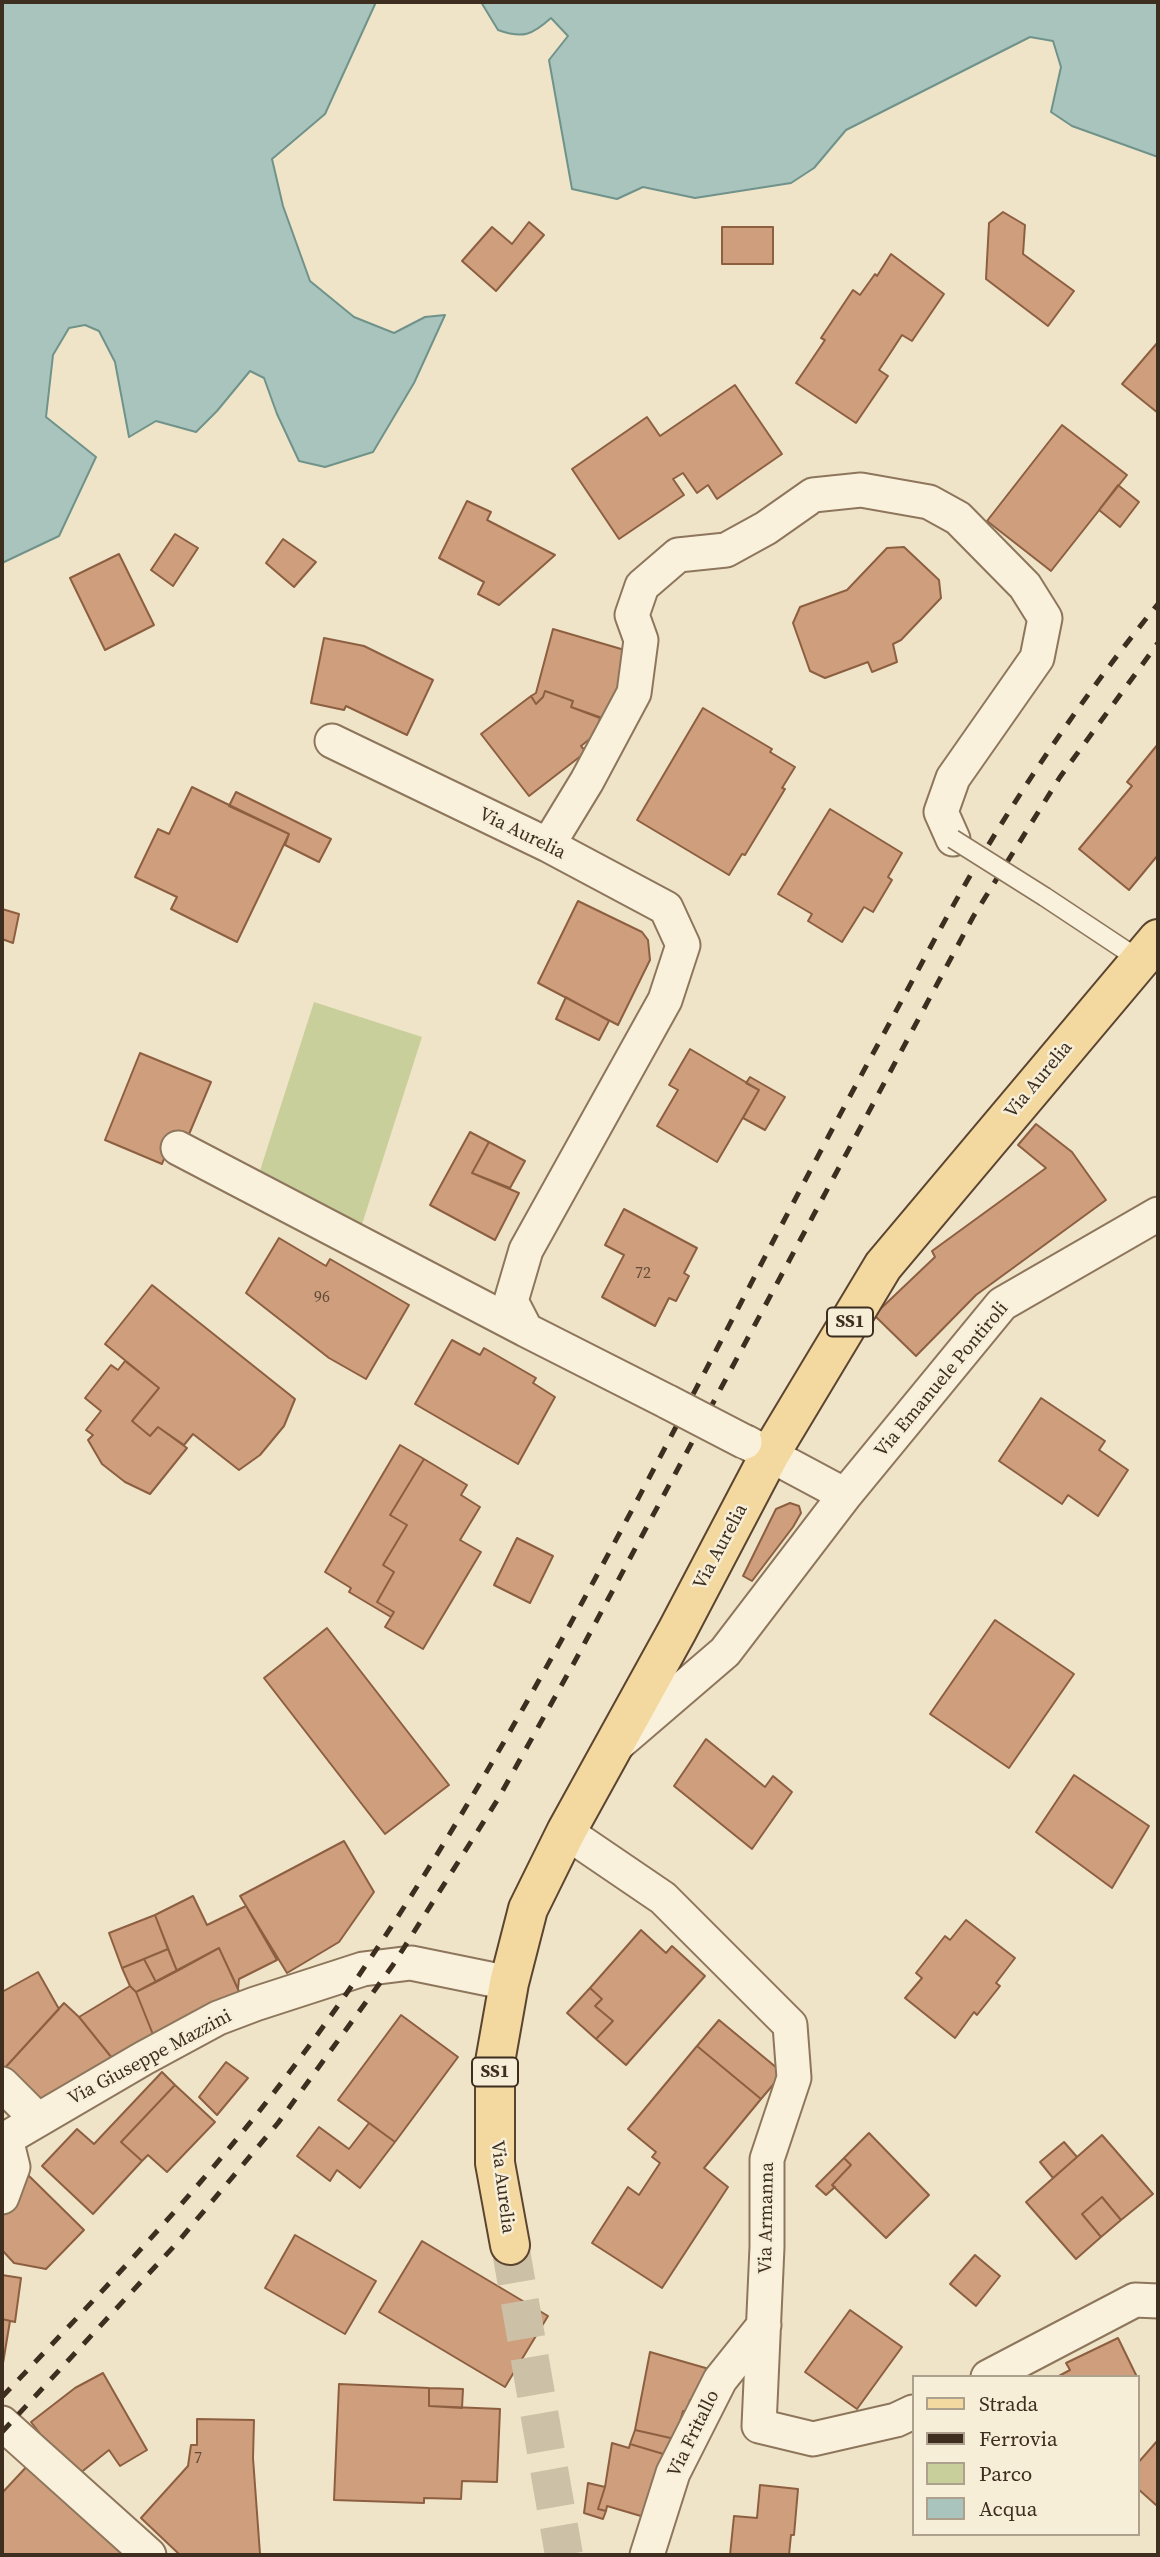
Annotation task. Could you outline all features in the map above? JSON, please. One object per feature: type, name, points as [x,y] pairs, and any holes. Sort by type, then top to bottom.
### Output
[{"type":"main road","name":"Via Aurelia","points":[[510,2245],[495,2162],[495,2062],[509,1983],[528,1909],[566,1832],[677,1631],[757,1448],[883,1266],[1149,949]]},
{"type":"street","points":[[548,845],[587,781],[634,693],[641,640],[632,615],[642,586],[678,555],[726,550],[766,528],[813,495],[860,490],[929,502],[958,518],[1025,586],[1045,618],[1037,658],[953,778],[941,812],[953,839]]},
{"type":"street","name":"Via Aurelia","points":[[332,741],[548,845],[666,908],[682,945],[665,1000],[526,1250],[511,1301],[526,1330]]},
{"type":"street","points":[[178,1148],[845,1495]]},
{"type":"street","name":"Via Emanuele Pontiroli","points":[[609,1752],[725,1652],[845,1495],[1002,1304],[1158,1214]]},
{"type":"street","name":"Via Armanna","points":[[566,1832],[663,1898],[790,2025],[794,2078],[767,2159],[767,2247],[760,2426],[813,2439],[896,2420],[912,2412]]},
{"type":"street","name":"Via Giuseppe Mazzini","points":[[4,2140],[218,2018],[363,1969],[411,1963],[509,1983]]},
{"type":"street","points":[[2,2084],[37,2119]]},
{"type":"street","points":[[2,2197],[13,2167],[4,2140]]},
{"type":"street","points":[[992,2375],[1135,2300],[1158,2301]]},
{"type":"street","name":"Via Fritallo","points":[[647,2555],[673,2473],[720,2380],[764,2325]]},
{"type":"street","points":[[2,2423],[149,2555]]},
{"type":"lane","points":[[953,839],[1045,897],[1149,949]]},
{"type":"green space","points":[[314,1002],[422,1037],[357,1240],[257,1180]]},
{"type":"water","points":[[2,2],[376,2],[325,114],[272,159],[283,206],[310,281],[354,317],[394,333],[425,317],[445,315],[414,383],[373,452],[325,467],[299,461],[264,378],[250,371],[196,432],[156,421],[129,437],[115,362],[99,331],[85,325],[69,328],[53,355],[46,417],[96,457],[59,536],[2,563]]},
{"type":"water","points":[[481,2],[1158,2],[1158,157],[1072,126],[1051,112],[1061,67],[1053,41],[1030,37],[846,130],[814,168],[791,183],[695,198],[643,187],[617,199],[572,189],[549,60],[568,36],[551,18],[527,34],[498,30]]},
{"type":"building","points":[[1003,212],[1025,225],[1023,254],[1074,291],[1048,326],[986,279],[989,223]]},
{"type":"building","points":[[529,222],[544,235],[496,291],[462,261],[492,227],[512,244]]},
{"type":"building","points":[[722,227],[773,227],[773,264],[722,264]]},
{"type":"building","points":[[891,254],[944,294],[912,341],[902,335],[879,370],[888,376],[856,423],[796,383],[825,340],[821,338],[853,290],[860,295],[875,274],[877,276]]},
{"type":"building","points":[[1158,342],[1158,413],[1122,384]]},
{"type":"building","points":[[735,385],[782,454],[717,499],[708,485],[697,493],[683,473],[673,479],[684,495],[619,539],[572,469],[647,417],[660,436]]},
{"type":"building","points":[[1062,425],[1127,475],[1051,571],[987,521]]},
{"type":"building","points":[[1118,485],[1139,502],[1120,527],[1099,510]]},
{"type":"building","points":[[467,501],[491,512],[487,520],[555,555],[499,605],[478,594],[484,582],[439,558]]},
{"type":"building","points":[[175,534],[198,548],[173,586],[151,570]]},
{"type":"building","points":[[283,539],[316,562],[294,587],[266,563]]},
{"type":"building","points":[[904,547],[939,580],[941,598],[901,640],[893,644],[897,662],[872,672],[868,662],[825,678],[810,671],[793,623],[800,607],[847,590],[887,548]]},
{"type":"building","points":[[119,554],[154,625],[105,650],[70,578]]},
{"type":"building","points":[[553,629],[628,651],[608,720],[571,707],[573,701],[545,691],[536,704],[531,696],[536,693]]},
{"type":"building","points":[[324,638],[364,646],[433,680],[407,735],[346,706],[344,710],[311,703]]},
{"type":"building","points":[[545,691],[573,701],[571,707],[600,718],[591,738],[581,746],[586,752],[529,796],[481,734],[531,696],[536,704]]},
{"type":"building","points":[[703,708],[772,749],[770,752],[795,767],[782,788],[785,789],[745,855],[742,854],[729,875],[637,820]]},
{"type":"building","points":[[1158,744],[1158,855],[1129,890],[1079,849],[1132,786],[1127,782]]},
{"type":"building","points":[[192,787],[289,834],[237,942],[171,909],[177,897],[135,877],[158,829],[169,834]]},
{"type":"building","points":[[236,792],[331,839],[319,862],[285,845],[289,834],[229,806]]},
{"type":"building","points":[[830,809],[902,853],[888,877],[892,880],[873,912],[864,907],[842,942],[808,921],[812,914],[778,894]]},
{"type":"building","points":[[578,901],[642,932],[648,940],[650,960],[618,1025],[538,983]]},
{"type":"building","points":[[2,909],[19,914],[13,943],[2,939]]},
{"type":"building","points":[[566,997],[609,1021],[599,1040],[556,1019]]},
{"type":"building","points":[[690,1049],[759,1090],[717,1162],[657,1126],[678,1090],[669,1085]]},
{"type":"building","points":[[140,1053],[211,1082],[187,1139],[174,1133],[162,1164],[105,1140]]},
{"type":"building","points":[[750,1077],[785,1097],[765,1130],[743,1118],[759,1090],[746,1083]]},
{"type":"building","points":[[1036,1124],[1072,1152],[1106,1200],[976,1295],[916,1356],[874,1315],[935,1257],[932,1251],[1046,1168],[1018,1145]]},
{"type":"building","points":[[470,1132],[489,1142],[472,1173],[519,1193],[495,1240],[430,1205]]},
{"type":"building","points":[[489,1142],[525,1161],[510,1188],[472,1173]]},
{"type":"building","points":[[624,1209],[697,1248],[684,1273],[689,1276],[676,1301],[669,1298],[655,1326],[602,1297],[624,1255],[605,1245]]},
{"type":"building","points":[[279,1238],[326,1266],[330,1259],[409,1305],[366,1379],[329,1358],[246,1293]]},
{"type":"building","points":[[152,1285],[295,1399],[284,1426],[260,1455],[239,1470],[193,1434],[184,1445],[158,1427],[150,1436],[132,1421],[159,1388],[105,1344]]},
{"type":"building","points":[[452,1340],[480,1355],[484,1348],[536,1378],[533,1383],[555,1397],[518,1464],[415,1404]]},
{"type":"building","points":[[125,1361],[159,1388],[132,1421],[150,1436],[158,1427],[187,1448],[150,1494],[125,1482],[102,1464],[88,1440],[93,1435],[86,1430],[101,1411],[85,1398],[111,1365],[118,1370]]},
{"type":"building","points":[[1041,1398],[1105,1441],[1099,1450],[1128,1470],[1098,1516],[1068,1495],[1062,1504],[999,1461]]},
{"type":"building","points":[[400,1445],[424,1459],[390,1515],[407,1525],[383,1565],[394,1572],[377,1602],[394,1612],[391,1617],[349,1592],[351,1588],[325,1572]]},
{"type":"building","points":[[424,1459],[467,1485],[461,1495],[480,1507],[460,1540],[481,1552],[423,1649],[385,1627],[394,1612],[377,1602],[394,1572],[383,1565],[407,1525],[390,1515]]},
{"type":"building","points":[[790,1503],[799,1506],[801,1513],[793,1527],[752,1581],[743,1576],[776,1509]]},
{"type":"building","points":[[517,1538],[553,1556],[530,1603],[494,1585]]},
{"type":"building","points":[[995,1620],[1074,1674],[1009,1768],[930,1714]]},
{"type":"building","points":[[327,1628],[449,1785],[385,1834],[264,1678]]},
{"type":"building","points":[[706,1739],[765,1787],[773,1776],[792,1792],[752,1849],[674,1786]]},
{"type":"building","points":[[1074,1775],[1149,1826],[1112,1888],[1036,1832]]},
{"type":"building","points":[[344,1841],[374,1892],[339,1942],[287,1973],[240,1896]]},
{"type":"building","points":[[193,1896],[207,1925],[246,1906],[277,1960],[239,1979],[238,1989],[219,1948],[177,1971],[155,1915]]},
{"type":"building","points":[[155,1915],[168,1949],[122,1968],[109,1933]]},
{"type":"building","points":[[966,1920],[1015,1958],[996,1983],[1000,1986],[977,2015],[974,2012],[955,2038],[905,1998],[922,1978],[916,1973],[945,1936],[950,1940]]},
{"type":"building","points":[[641,1930],[666,1953],[672,1946],[705,1976],[626,2065],[596,2039],[613,2021],[595,2006],[602,1999],[590,1988]]},
{"type":"building","points":[[219,1948],[243,2000],[154,2037],[136,1992]]},
{"type":"building","points":[[168,1949],[177,1971],[156,1982],[144,1959]]},
{"type":"building","points":[[144,1959],[156,1982],[136,1992],[130,1986],[122,1968]]},
{"type":"building","points":[[38,1972],[59,2009],[3,2070],[2,1992]]},
{"type":"building","points":[[130,1986],[136,1992],[154,2037],[116,2063],[79,2017]]},
{"type":"building","points":[[590,1988],[602,1999],[595,2006],[613,2021],[596,2039],[567,2013]]},
{"type":"building","points":[[64,2003],[79,2017],[116,2063],[44,2107],[3,2070]]},
{"type":"building","points":[[401,2015],[458,2057],[395,2142],[338,2100]]},
{"type":"building","points":[[719,2020],[783,2073],[761,2099],[697,2046]]},
{"type":"building","points":[[697,2046],[761,2099],[704,2168],[728,2187],[662,2288],[592,2243],[628,2187],[639,2195],[660,2163],[652,2157],[656,2152],[628,2129]]},
{"type":"building","points":[[226,2062],[248,2078],[217,2115],[199,2097]]},
{"type":"building","points":[[162,2072],[175,2085],[121,2142],[142,2161],[93,2214],[42,2166],[77,2129],[94,2144]]},
{"type":"building","points":[[175,2085],[215,2122],[167,2172],[148,2155],[142,2161],[121,2142]]},
{"type":"building","points":[[369,2123],[395,2142],[360,2188],[337,2170],[330,2181],[297,2156],[319,2127],[349,2149]]},
{"type":"building","points":[[869,2133],[929,2195],[886,2238],[832,2185],[851,2165],[844,2158]]},
{"type":"building","points":[[1102,2135],[1153,2194],[1121,2220],[1102,2197],[1082,2214],[1101,2237],[1076,2259],[1026,2202]]},
{"type":"building","points":[[1064,2142],[1077,2157],[1053,2178],[1040,2162]]},
{"type":"building","points":[[844,2158],[851,2165],[826,2195],[816,2186]]},
{"type":"building","points":[[24,2171],[84,2230],[46,2269],[14,2263],[2,2250],[2,2217]]},
{"type":"building","points":[[1102,2197],[1121,2220],[1101,2237],[1082,2214]]},
{"type":"building","points":[[295,2235],[376,2281],[345,2334],[265,2288]]},
{"type":"building","points":[[422,2241],[548,2316],[505,2387],[379,2312]]},
{"type":"building","points":[[975,2255],[1000,2276],[976,2306],[950,2284]]},
{"type":"building","points":[[2,2275],[21,2278],[15,2322],[2,2319]]},
{"type":"building","points":[[850,2310],[902,2347],[857,2409],[805,2372]]},
{"type":"building","points":[[2,2319],[10,2321],[3,2363],[2,2362]]},
{"type":"building","points":[[1118,2338],[1136,2375],[1061,2375],[1070,2370],[1066,2363]]},
{"type":"building","points":[[650,2352],[716,2371],[706,2404],[690,2400],[687,2412],[683,2411],[675,2439],[635,2430]]},
{"type":"building","points":[[103,2373],[147,2450],[120,2466],[109,2450],[74,2478],[31,2422],[75,2388]]},
{"type":"building","points":[[339,2384],[429,2388],[429,2406],[500,2409],[497,2482],[462,2481],[461,2499],[424,2498],[424,2503],[334,2500]]},
{"type":"building","points":[[429,2388],[463,2389],[462,2408],[429,2406]]},
{"type":"building","points":[[197,2419],[254,2420],[253,2458],[258,2555],[180,2555],[141,2518],[188,2466],[191,2445],[197,2445]]},
{"type":"building","points":[[635,2430],[675,2439],[670,2456],[630,2444]]},
{"type":"building","points":[[1158,2440],[1156,2505],[1139,2490],[1139,2462]]},
{"type":"building","points":[[612,2443],[629,2448],[630,2444],[670,2456],[651,2519],[607,2506],[606,2511],[598,2509],[605,2487]]},
{"type":"building","points":[[30,2463],[57,2494],[124,2555],[2,2555],[2,2493]]},
{"type":"building","points":[[588,2483],[605,2487],[598,2509],[606,2511],[603,2519],[584,2513]]},
{"type":"building","points":[[760,2485],[798,2489],[794,2535],[791,2535],[789,2555],[730,2555],[734,2516],[757,2518]]},
{"type":"tunnel","points":[[510,2245],[564,2555]]},
{"type":"railway","points":[[2,2397],[231,2147],[302,2056],[416,1889],[485,1774],[594,1581],[963,888],[1007,814],[1055,742],[1158,604]]},
{"type":"railway","points":[[2,2432],[177,2243],[278,2123],[393,1965],[498,1799],[575,1661],[973,917],[1060,777],[1158,643]]}]
